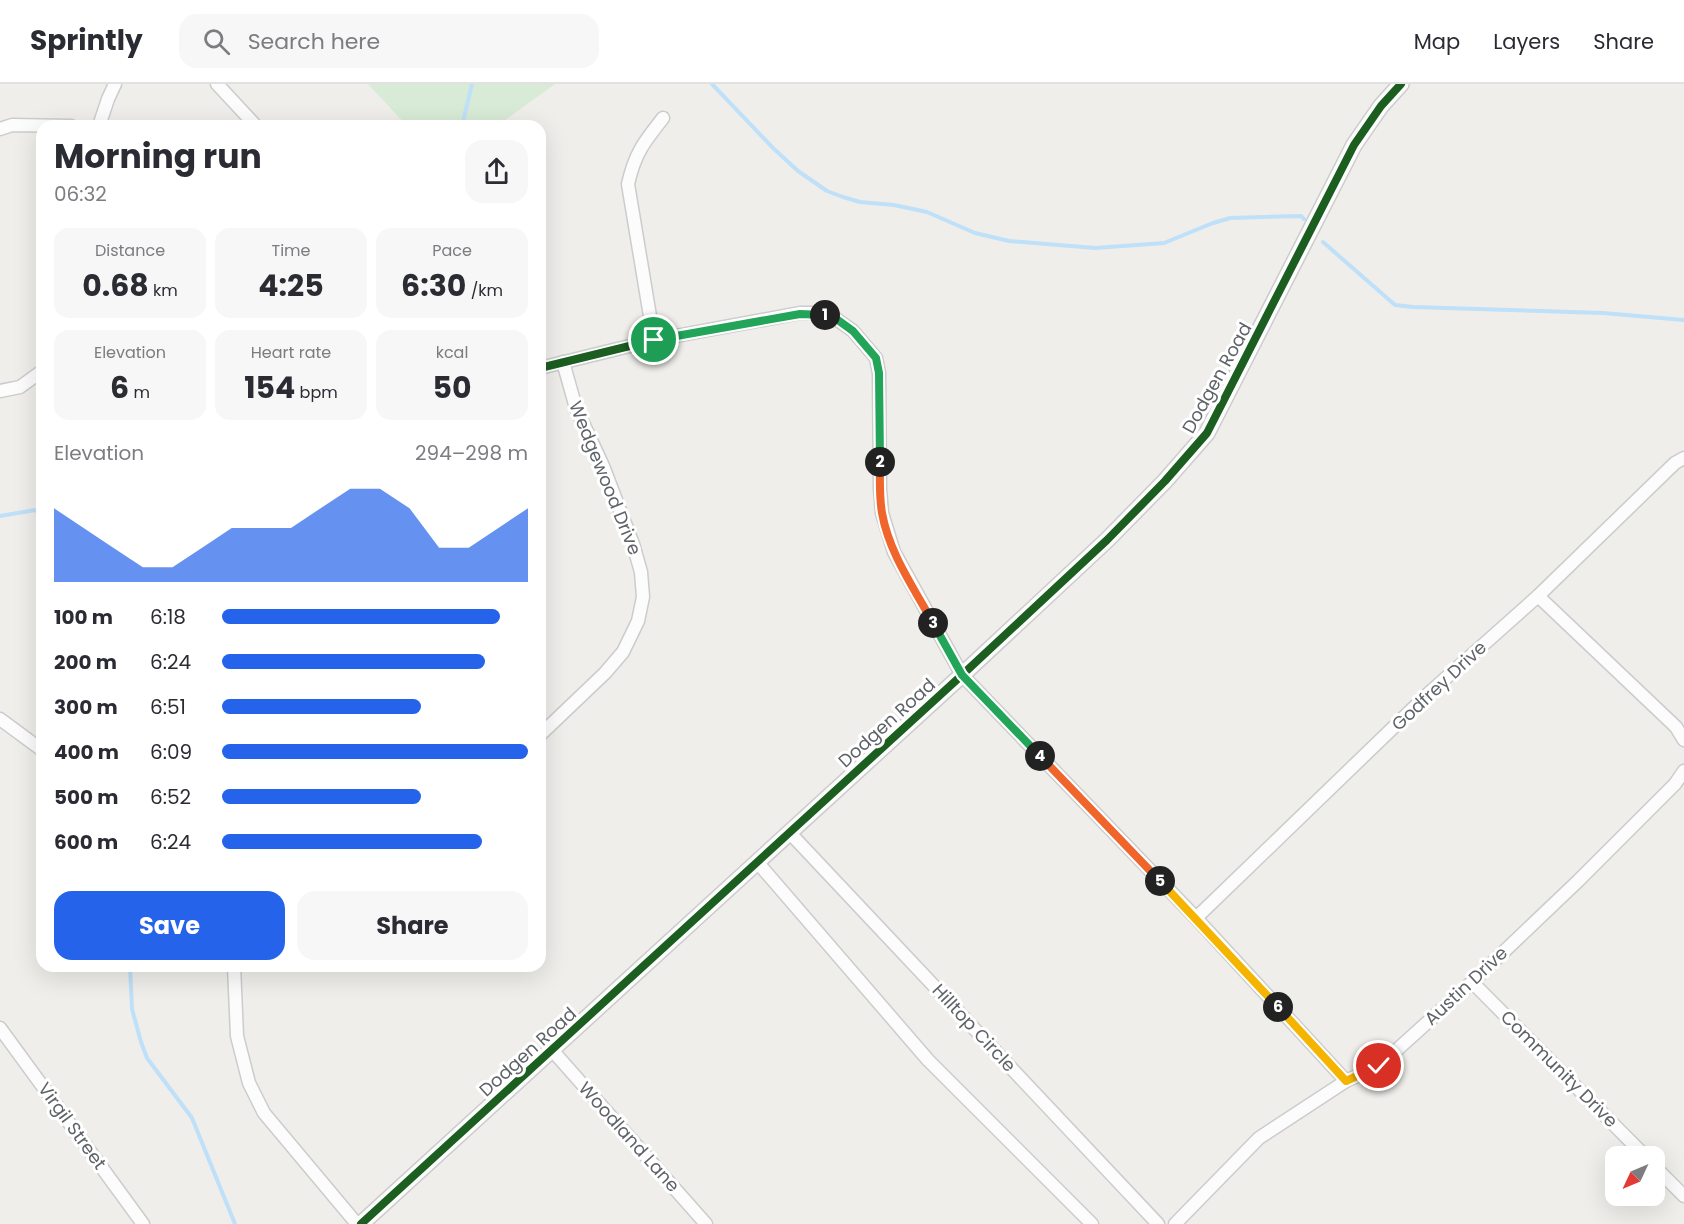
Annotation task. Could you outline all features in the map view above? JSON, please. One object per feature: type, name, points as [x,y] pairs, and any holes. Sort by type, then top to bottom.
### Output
[{"type":"street","points":[[101,120],[115,84]]},
{"type":"street","points":[[217,84],[250,120]]},
{"type":"street","name":"Dodgen Road","points":[[359,1224],[758,863],[1107,540],[1166,481],[1208,433],[1344,163],[1381,106],[1401,84]]},
{"type":"street","points":[[654,340],[628,184],[633,163],[641,146],[663,118]]},
{"type":"street","points":[[0,129],[12,125],[36,125]]},
{"type":"street","points":[[546,366],[654,340],[800,314],[819,313],[835,318],[853,331],[876,358],[879,373],[880,489],[882,513],[887,532],[894,552],[962,675],[1196,918],[1346,1081]]},
{"type":"street","name":"Wedgewood Drive","points":[[546,729],[605,673],[623,652],[638,621],[643,597],[642,572],[633,544],[603,466],[576,408],[563,362]]},
{"type":"street","points":[[0,390],[20,387],[36,375]]},
{"type":"street","name":"Godfrey Drive","points":[[1196,918],[1430,693],[1538,596],[1675,463],[1684,458]]},
{"type":"street","points":[[1538,596],[1676,726],[1684,740]]},
{"type":"street","points":[[0,718],[36,745]]},
{"type":"street","name":"Austin Drive","points":[[1175,1224],[1259,1138],[1346,1081],[1379,1066],[1578,881],[1675,784],[1684,771]]},
{"type":"street","name":"Hilltop Circle","points":[[789,832],[1158,1224]]},
{"type":"street","points":[[758,863],[928,1060],[1092,1224]]},
{"type":"street","points":[[234,972],[237,1036],[249,1083],[264,1113],[359,1224]]},
{"type":"street","name":"Community Drive","points":[[1472,982],[1635,1146]]},
{"type":"street","name":"Virgil Street","points":[[0,1028],[143,1224]]},
{"type":"street","name":"Woodland Lane","points":[[552,1050],[706,1224]]},
{"type":"street","points":[[1665,1177],[1684,1196]]},
{"type":"green space","points":[[368,84],[555,84],[505,120],[401,120]]},
{"type":"waterway","points":[[463,120],[472,84]]},
{"type":"waterway","points":[[712,84],[773,148],[798,171],[827,191],[860,202],[894,205],[927,212],[975,233],[1009,241],[1095,248],[1164,243],[1230,218],[1301,216],[1304,219]]},
{"type":"waterway","points":[[1323,242],[1395,305],[1603,313],[1684,320]]},
{"type":"waterway","points":[[0,516],[36,511]]},
{"type":"waterway","points":[[130,972],[132,1009],[147,1058],[192,1118],[235,1224]]},
{"type":"cycle path","points":[[361,1224],[962,675],[1107,540],[1165,481],[1207,433],[1354,145],[1381,106],[1401,84]]},
{"type":"cycle path","points":[[546,367],[654,340],[800,313],[819,313],[835,318],[853,331],[876,358],[879,373],[882,513],[894,552],[962,675],[1196,918],[1346,1081]]},
{"type":"route","points":[[654,340],[800,314],[819,313],[835,318],[853,331],[876,358],[879,373],[880,489],[882,513],[887,532],[894,552],[962,675],[1196,918],[1346,1081],[1379,1066]]}]
